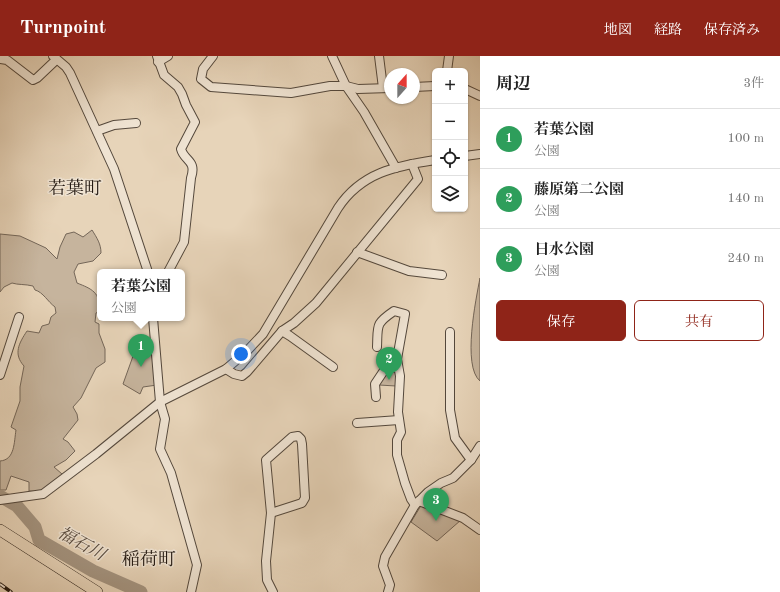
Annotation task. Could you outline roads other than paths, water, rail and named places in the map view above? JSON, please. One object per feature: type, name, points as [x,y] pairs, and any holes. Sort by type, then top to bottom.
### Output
[{"type":"highway","points":[[0,530],[98,592]]},
{"type":"street","points":[[168,56],[157,59],[164,75],[178,87],[195,122],[181,149],[182,153],[190,161],[193,172],[191,178],[184,242],[170,269]]},
{"type":"street","points":[[213,56],[203,69],[201,79],[211,87],[291,93],[330,86],[346,86],[358,89],[384,88]]},
{"type":"street","points":[[332,56],[346,86],[364,112],[396,168]]},
{"type":"street","points":[[379,56],[384,76]]},
{"type":"street","points":[[447,68],[448,56]]},
{"type":"street","points":[[0,59],[7,60],[33,80],[41,75],[54,58],[66,67],[114,169],[147,269]]},
{"type":"street","points":[[420,87],[432,86]]},
{"type":"street","points":[[468,90],[480,96]]},
{"type":"street","points":[[97,131],[114,125],[136,123]]},
{"type":"street","points":[[468,156],[480,154]]},
{"type":"street","points":[[0,500],[16,499],[43,494],[102,450],[160,402],[226,369],[246,352],[263,334],[344,200],[359,184],[376,175],[396,168],[432,161]]},
{"type":"street","points":[[226,369],[234,374],[242,376],[282,331],[294,323],[316,303],[418,178],[412,164]]},
{"type":"street","points":[[357,252],[410,271],[442,275]]},
{"type":"street","points":[[377,347],[378,325],[382,320],[394,311],[405,314],[397,359],[400,389],[398,412],[401,432],[397,440],[397,455],[411,499],[417,503],[463,518],[480,530]]},
{"type":"street","points":[[0,375],[19,318]]},
{"type":"street","points":[[153,321],[160,402],[164,419],[160,448],[171,472],[197,565],[192,592]]},
{"type":"street","points":[[282,331],[332,367]]},
{"type":"street","points":[[450,332],[450,410],[455,438],[471,460]]},
{"type":"street","points":[[376,397],[376,384],[387,366],[398,368]]},
{"type":"street","points":[[357,423],[399,420]]},
{"type":"street","points":[[272,513],[302,503],[305,498],[302,444],[301,439],[298,436],[292,437],[266,460],[272,513],[266,561],[267,580],[273,592]]},
{"type":"street","points":[[388,592],[390,585],[382,566],[385,557],[417,503],[428,492],[441,483],[453,478],[471,460],[480,446]]},
{"type":"waterway","name":"福石川","points":[[0,496],[17,506],[35,527],[39,540],[93,571],[141,592]]},
{"type":"railway","points":[[0,584],[11,592]]},
{"type":"place","name":"若葉公園","points":[[141,367]]},
{"type":"place","name":"藤原第二公園","points":[[389,380]]},
{"type":"place","name":"日水公園","points":[[436,521]]},
{"type":"district","name":"若葉町","points":[[75,188]]},
{"type":"district","name":"稲荷町","points":[[149,559]]}]
